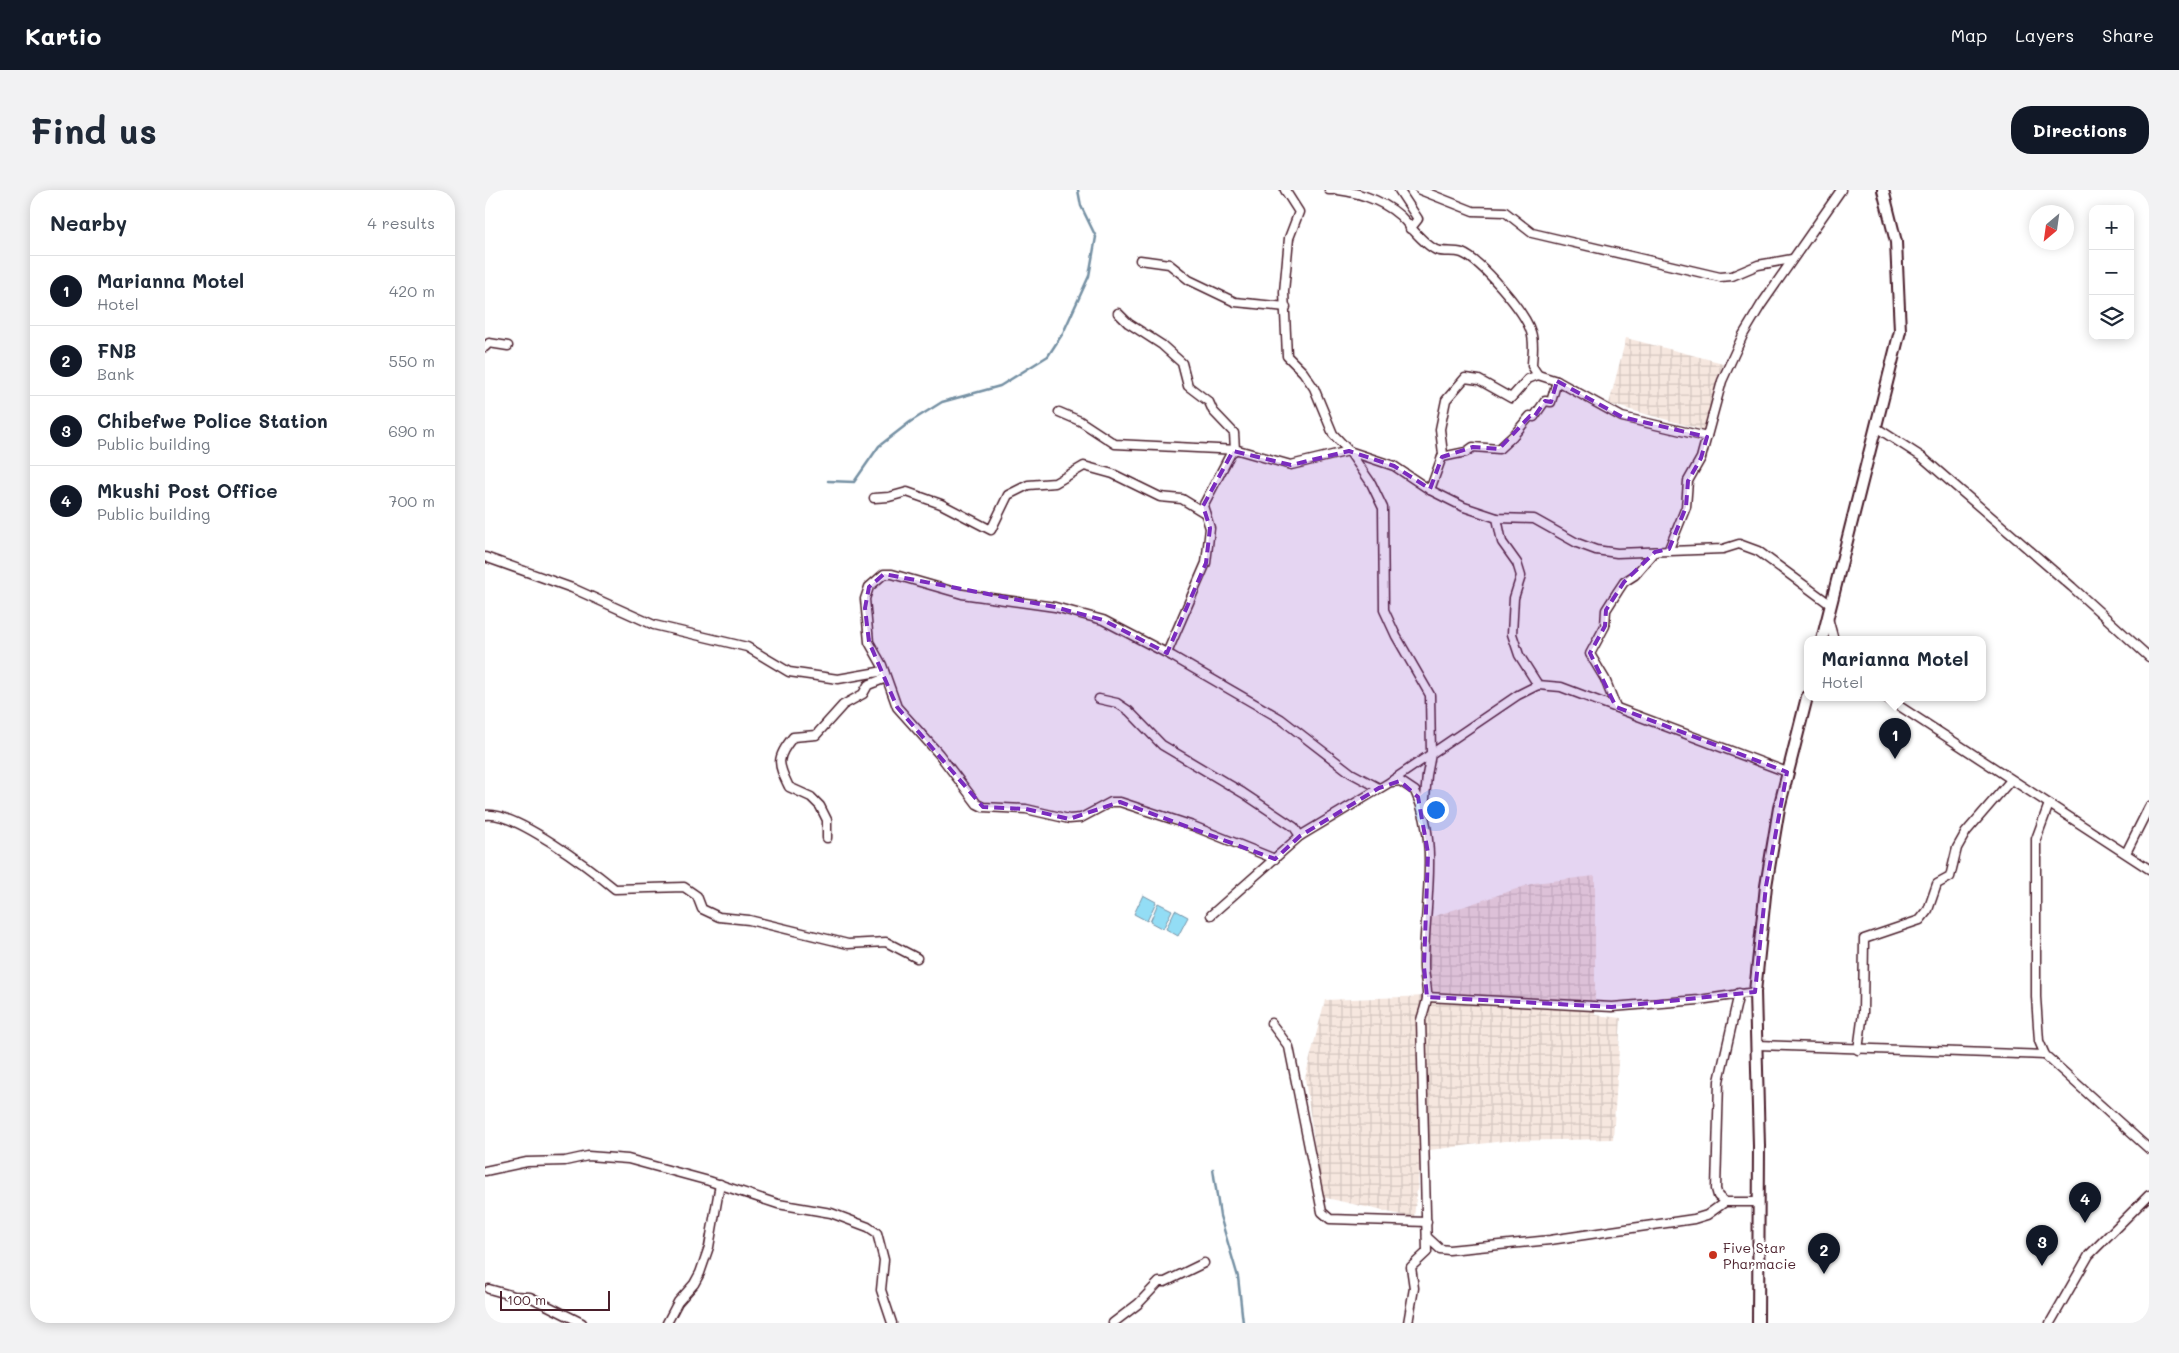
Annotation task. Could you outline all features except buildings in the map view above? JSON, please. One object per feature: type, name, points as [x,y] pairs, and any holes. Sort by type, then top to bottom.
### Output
[{"type":"main road","points":[[1823,636],[1900,331],[1899,268],[1896,242],[1883,190]]},
{"type":"main road","points":[[1757,1323],[1758,1045],[1755,992],[1765,886],[1787,772],[1806,701]]},
{"type":"street","points":[[1285,190],[1299,212],[1289,238],[1284,292],[1287,356],[1303,372],[1314,388],[1333,434],[1349,451],[1371,483],[1383,508],[1385,524],[1384,610],[1396,636],[1430,695],[1431,754],[1427,774],[1424,822]]},
{"type":"street","points":[[1338,190],[1382,202],[1406,222],[1410,229],[1437,250],[1461,252],[1495,280],[1519,310],[1531,331],[1534,350],[1532,366],[1538,375],[1557,382],[1622,418],[1707,437]]},
{"type":"street","points":[[1399,190],[1418,219],[1410,229]]},
{"type":"street","points":[[1421,190],[1473,211],[1505,212],[1531,233],[1720,277],[1732,276],[1758,265],[1792,259]]},
{"type":"street","points":[[1669,549],[1686,507],[1688,481],[1701,458],[1723,381],[1743,335],[1792,259],[1841,190]]},
{"type":"street","points":[[1140,260],[1169,264],[1189,280],[1235,302],[1286,307]]},
{"type":"street","points":[[1118,313],[1128,323],[1162,345],[1182,363],[1188,386],[1209,402],[1213,411],[1234,433],[1235,450]]},
{"type":"street","points":[[485,347],[489,344],[508,346]]},
{"type":"street","points":[[1430,490],[1442,456],[1440,429],[1446,400],[1465,378],[1479,380],[1511,398],[1528,379],[1538,375]]},
{"type":"street","points":[[1442,456],[1466,452],[1473,447],[1499,449],[1507,443],[1530,416],[1534,417],[1545,401],[1551,402],[1557,382]]},
{"type":"street","points":[[1059,412],[1080,421],[1115,444],[1235,450],[1291,465],[1349,451],[1394,466],[1430,490],[1464,507],[1497,518],[1534,519],[1577,543],[1596,550],[1655,552],[1669,549],[1723,549],[1739,544],[1758,551],[1831,605]]},
{"type":"street","points":[[1877,428],[1922,457],[2072,587],[2149,657]]},
{"type":"street","points":[[1167,653],[1206,563],[1210,528],[1203,506],[1231,453],[1235,450]]},
{"type":"street","points":[[874,498],[889,497],[907,492],[941,504],[991,530],[1008,495],[1031,484],[1055,482],[1084,466],[1113,474],[1160,497],[1182,499],[1205,513]]},
{"type":"street","points":[[1497,518],[1502,542],[1517,563],[1521,576],[1514,598],[1512,634],[1519,655],[1538,685]]},
{"type":"street","points":[[1616,708],[1605,679],[1590,654],[1605,626],[1606,610],[1618,591],[1624,582],[1635,575],[1655,552]]},
{"type":"street","points":[[485,557],[572,588],[654,625],[747,647],[789,672],[838,679],[885,675]]},
{"type":"street","points":[[1275,859],[1193,826],[1120,802],[1111,802],[1081,818],[1069,819],[1034,810],[983,807],[977,804],[939,754],[897,707],[885,675],[869,642],[865,608],[869,587],[884,574],[904,576],[971,595],[1055,607],[1103,620],[1167,653],[1281,719],[1312,741],[1351,773],[1379,788]]},
{"type":"street","points":[[1828,618],[1833,636]]},
{"type":"street","points":[[827,838],[826,816],[811,797],[789,787],[779,767],[781,756],[793,737],[816,735],[842,706],[863,694],[871,684],[885,675]]},
{"type":"street","points":[[1211,915],[1300,836],[1387,784],[1518,695],[1538,685],[1561,687],[1787,772]]},
{"type":"street","points":[[1099,699],[1117,703],[1129,711],[1162,744],[1243,793],[1294,827],[1300,836]]},
{"type":"street","points":[[1892,701],[2149,869]]},
{"type":"street","points":[[1858,1050],[1863,1013],[1864,939],[1921,920],[1928,910],[1937,884],[1950,877],[1957,848],[1966,832],[2011,780]]},
{"type":"street","points":[[1387,784],[1400,781],[1415,791],[1424,822],[1428,853],[1428,898],[1424,967],[1427,998],[1421,1020],[1427,1238],[1426,1254],[1411,1267],[1414,1288],[1408,1323]]},
{"type":"street","points":[[2049,804],[2036,839],[2036,997],[2039,1041],[2045,1054],[2149,1150]]},
{"type":"street","points":[[2126,854],[2149,807]]},
{"type":"street","points":[[485,815],[522,825],[595,873],[615,889],[683,887],[697,896],[702,909],[719,917],[749,920],[848,944],[887,942],[917,958]]},
{"type":"street","points":[[1427,998],[1613,1007],[1699,1000],[1755,992]]},
{"type":"street","points":[[1725,1202],[1718,1196],[1716,1189],[1719,1081],[1739,993]]},
{"type":"street","points":[[1271,1023],[1289,1047],[1322,1212],[1330,1219],[1427,1222]]},
{"type":"street","points":[[2028,1053],[2039,1041]]},
{"type":"street","points":[[1758,1045],[1858,1050],[2045,1054]]},
{"type":"street","points":[[485,1171],[527,1162],[565,1162],[581,1157],[603,1156],[628,1159],[720,1184],[778,1204],[836,1214],[875,1230],[880,1240],[884,1260],[881,1290],[892,1323]]},
{"type":"street","points":[[667,1323],[678,1302],[694,1284],[700,1273],[709,1247],[720,1184]]},
{"type":"street","points":[[2050,1323],[2089,1255],[2149,1195]]},
{"type":"street","points":[[1427,1238],[1440,1249],[1449,1250],[1550,1240],[1693,1219],[1707,1215],[1725,1202],[1757,1202]]},
{"type":"street","points":[[1113,1323],[1138,1304],[1159,1282],[1165,1282],[1204,1263]]},
{"type":"street","points":[[489,1289],[514,1296],[530,1297],[582,1323]]},
{"type":"highlighted area","points":[[1557,381],[1622,417],[1707,437],[1701,458],[1688,481],[1686,507],[1669,549],[1655,552],[1624,582],[1606,610],[1605,626],[1590,653],[1616,707],[1787,772],[1766,886],[1755,992],[1612,1007],[1427,997],[1424,967],[1428,853],[1418,797],[1400,781],[1379,788],[1300,836],[1275,859],[1120,802],[1069,819],[1026,809],[983,807],[897,707],[869,642],[865,608],[869,587],[884,574],[1055,607],[1103,620],[1167,653],[1206,563],[1210,528],[1203,506],[1233,451],[1291,465],[1349,451],[1394,466],[1430,489],[1442,457],[1473,447],[1499,449],[1530,416],[1534,417],[1545,401],[1551,402]]},
{"type":"shaded area","points":[[1626,338],[1723,363],[1704,430],[1609,404]]},
{"type":"shaded area","points":[[1595,876],[1595,1015],[1621,1018],[1613,1139],[1504,1141],[1421,1151],[1414,1218],[1322,1197],[1305,1078],[1325,1000],[1428,996],[1429,918],[1534,883]]},
{"type":"water","points":[[1143,895],[1156,902],[1147,921],[1134,914]]},
{"type":"water","points":[[1158,903],[1172,910],[1163,929],[1150,922]]},
{"type":"water","points":[[1175,910],[1188,917],[1178,936],[1166,929]]},
{"type":"waterway","points":[[828,481],[854,482],[879,446],[910,422],[942,402],[1000,386],[1048,356],[1063,333],[1089,276],[1096,237],[1081,206],[1078,190]]},
{"type":"waterway","points":[[1213,1169],[1220,1216],[1238,1277],[1243,1323]]},
{"type":"place","name":"Marianna Motel","points":[[1895,759]]},
{"type":"place","name":"Mkushi Post Office","points":[[2085,1223]]},
{"type":"place","name":"Five Star Pharmacie","points":[[1713,1255]]},
{"type":"place","name":"Chibefwe Police Station","points":[[2042,1266]]},
{"type":"place","name":"FNB","points":[[1824,1274]]}]
